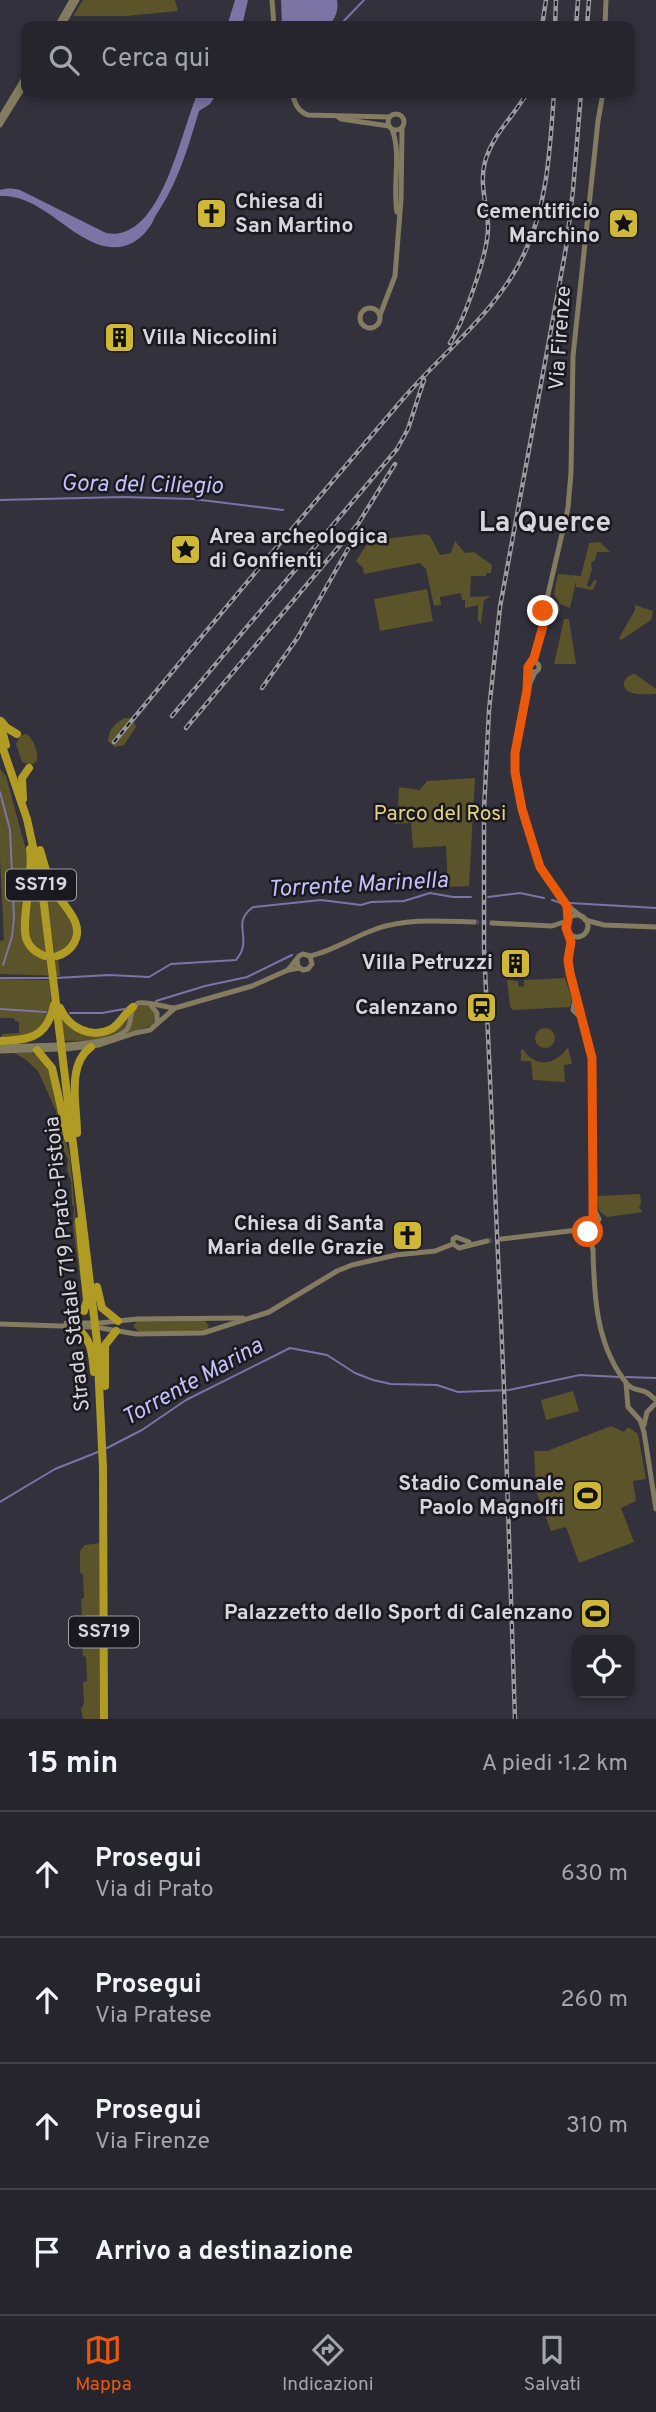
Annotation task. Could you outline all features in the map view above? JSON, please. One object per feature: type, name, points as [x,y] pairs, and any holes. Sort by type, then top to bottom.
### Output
[{"type":"highway","points":[[0,721],[17,734]]},
{"type":"highway","name":"Strada Statale 719 Prato-Pistoia","points":[[0,721],[21,801]]},
{"type":"highway","name":"Strada Statale 719 Prato-Pistoia","points":[[0,740],[27,819],[39,871],[93,1301],[102,1428],[104,1719]]},
{"type":"highway","points":[[0,768],[6,773],[21,801]]},
{"type":"highway","points":[[21,801],[22,778],[29,768]]},
{"type":"highway","points":[[27,819],[51,886],[77,926],[74,945],[67,952],[50,955],[34,951],[26,936],[31,878],[27,819]]},
{"type":"highway","points":[[55,996],[63,1015],[71,1024],[90,1032],[110,1029],[133,1007]]},
{"type":"highway","points":[[0,1041],[27,1039],[39,1034],[49,1022],[55,996]]},
{"type":"highway","points":[[77,1168],[76,1068],[82,1055],[91,1047]]},
{"type":"highway","points":[[37,1050],[52,1068],[77,1168]]},
{"type":"highway","points":[[79,1190],[78,1230],[87,1300],[84,1311]]},
{"type":"highway","points":[[79,1190],[89,1230],[100,1304],[104,1311],[118,1321]]},
{"type":"highway","points":[[73,1325],[84,1333],[92,1349],[102,1428]]},
{"type":"highway","points":[[102,1428],[105,1345],[116,1331]]},
{"type":"main road","points":[[62,21],[74,0]]},
{"type":"main road","points":[[272,0],[274,21]]},
{"type":"main road","points":[[605,21],[606,0]]},
{"type":"main road","points":[[0,118],[21,83]]},
{"type":"main road","points":[[0,125],[21,91]]},
{"type":"main road","points":[[294,98],[297,107],[308,116],[338,117],[402,128]]},
{"type":"main road","name":"Via Firenze","points":[[565,904],[537,859],[522,809],[515,772],[515,753],[543,626],[543,611],[568,508],[575,334],[602,98]]},
{"type":"main road","points":[[338,117],[389,117],[395,113],[405,121],[402,128],[395,276],[379,323],[368,328],[363,325],[361,314],[387,298]]},
{"type":"main road","points":[[389,117],[397,145],[394,197],[398,219]]},
{"type":"main road","points":[[372,308],[380,315]]},
{"type":"main road","name":"Via Firenze","points":[[543,626],[557,611],[551,585]]},
{"type":"main road","points":[[546,603],[554,604]]},
{"type":"main road","points":[[543,611],[545,615],[552,616]]},
{"type":"main road","points":[[565,904],[584,918]]},
{"type":"main road","points":[[565,904],[571,949],[569,965],[592,1058],[593,1201],[595,1217],[599,1220],[591,1230],[596,1308],[607,1349],[615,1364],[626,1381],[650,1396],[652,1406],[644,1432]]},
{"type":"main road","points":[[552,926],[575,916],[604,925],[656,927]]},
{"type":"main road","points":[[571,949],[584,933],[584,918]]},
{"type":"main road","points":[[0,1049],[37,1050],[62,1047],[91,1043],[121,1034],[129,1024],[133,1007],[142,1002],[175,1007],[252,986],[288,970],[308,969],[311,960],[323,953],[371,930],[396,923],[415,920],[474,922]]},
{"type":"main road","points":[[492,923],[552,926],[575,936],[604,925]]},
{"type":"main road","points":[[288,970],[303,954],[311,960]]},
{"type":"main road","points":[[297,960],[300,968]]},
{"type":"main road","points":[[150,1004],[156,1010],[157,1023]]},
{"type":"main road","points":[[0,1049],[91,1047],[150,1030],[175,1007]]},
{"type":"main road","points":[[501,1239],[591,1230]]},
{"type":"main road","points":[[253,1317],[137,1319],[100,1325],[136,1334],[202,1333],[269,1312],[337,1271],[352,1265],[396,1255],[435,1251],[453,1244],[456,1237],[462,1243],[487,1241]]},
{"type":"main road","points":[[73,1325],[84,1311]]},
{"type":"main road","points":[[136,1334],[132,1325],[137,1319]]},
{"type":"main road","points":[[205,1319],[210,1323],[209,1331]]},
{"type":"main road","points":[[0,1324],[92,1325]]},
{"type":"main road","points":[[626,1381],[628,1407],[640,1420],[644,1432],[656,1509]]},
{"type":"main road","points":[[629,1396],[637,1390]]},
{"type":"main road","points":[[635,1414],[652,1406]]},
{"type":"green space","points":[[83,0],[175,0],[178,11],[127,16],[73,16]]},
{"type":"green space","points":[[425,534],[430,536],[440,555],[451,553],[455,541],[465,553],[474,552],[492,565],[491,573],[486,573],[486,576],[471,576],[470,597],[491,596],[484,600],[481,624],[478,620],[478,605],[465,608],[461,593],[440,597],[441,605],[434,606],[426,569],[420,563],[364,574],[363,568],[356,561],[369,541]]},
{"type":"green space","points":[[600,542],[610,552],[597,552],[591,563],[587,586],[590,587],[594,580],[597,581],[593,590],[576,587],[576,581],[570,608],[560,604],[554,594],[558,574],[581,576],[589,543]]},
{"type":"green space","points":[[427,589],[433,621],[380,631],[374,599]]},
{"type":"green space","points":[[635,605],[653,611],[651,620],[621,640],[619,638],[635,610]]},
{"type":"green space","points":[[564,619],[569,619],[576,664],[554,664]]},
{"type":"green space","points":[[635,674],[656,689],[656,694],[628,691],[624,682]]},
{"type":"green space","points":[[125,718],[131,718],[112,740],[115,744],[134,722],[136,727],[124,745],[115,747],[108,741],[109,733]]},
{"type":"green space","points":[[26,734],[33,742],[37,754],[37,761],[31,765],[22,762],[16,744],[20,736]]},
{"type":"green space","points":[[0,769],[6,776],[29,861],[23,930],[30,949],[58,958],[60,976],[0,974],[0,941],[4,940]]},
{"type":"green space","name":"Parco del Rosi","points":[[475,778],[469,886],[448,887],[446,846],[413,848],[411,823],[394,824],[398,811],[399,787],[420,790],[427,781]]},
{"type":"green space","points":[[40,854],[75,924],[72,944],[55,955]]},
{"type":"green space","points":[[33,857],[46,955],[36,950],[27,933]]},
{"type":"green space","points":[[565,978],[572,999],[570,1007],[513,1010],[510,1007],[507,980],[518,981],[519,987],[524,986],[524,980]]},
{"type":"green space","points":[[0,979],[49,980],[50,1009],[46,1020],[35,1034],[0,1040],[2,1034],[19,1033],[19,1022],[14,1018],[0,1018]]},
{"type":"green space","points":[[136,1007],[150,1007],[155,1014],[153,1025],[122,1035]]},
{"type":"green space","points":[[61,1017],[94,1035],[128,1017],[125,1026],[111,1036],[64,1041]]},
{"type":"green space","points":[[545,1028],[552,1031],[555,1038],[552,1045],[545,1048],[538,1045],[535,1038],[538,1031]]},
{"type":"green space","points":[[568,1047],[572,1064],[564,1065],[565,1082],[533,1080],[531,1061],[521,1061],[523,1049],[534,1060],[546,1062],[558,1058]]},
{"type":"green space","points":[[31,1052],[46,1060],[70,1157],[82,1284],[73,1227],[74,1207],[67,1169],[68,1159],[63,1149],[56,1111],[38,1071],[14,1053]]},
{"type":"green space","points":[[640,1194],[639,1208],[643,1212],[607,1217],[599,1211],[597,1196]]},
{"type":"green space","points":[[138,1320],[204,1320],[209,1326],[206,1331],[139,1332],[133,1326]]},
{"type":"green space","points":[[573,1391],[579,1411],[546,1420],[541,1400]]},
{"type":"green space","name":"Stadio Comunale Paolo Magnolfi","points":[[611,1426],[624,1432],[630,1428],[638,1434],[646,1479],[633,1481],[636,1501],[621,1508],[634,1542],[579,1563],[566,1527],[551,1531],[536,1491],[534,1451],[547,1451]]},
{"type":"green space","points":[[100,1543],[101,1719],[83,1719],[83,1682],[87,1681],[82,1640],[85,1640],[85,1615],[82,1615],[81,1599],[84,1598],[80,1551],[85,1545]]},
{"type":"shaded area","points":[[235,0],[248,0],[243,21],[229,21]]},
{"type":"shaded area","points":[[281,0],[337,0],[337,11],[332,21],[282,21]]},
{"type":"shaded area","points":[[196,98],[214,98],[199,111],[176,178],[152,224],[136,241],[128,245],[110,247],[91,242],[33,204],[22,199],[0,196],[0,190],[20,190],[106,233],[125,232],[142,221],[155,203],[167,180]]},
{"type":"waterway","points":[[344,21],[364,0]]},
{"type":"waterway","name":"Gora del Ciliegio","points":[[0,500],[123,497],[193,499],[283,510]]},
{"type":"waterway","points":[[0,792],[10,830],[14,918],[12,937],[3,965]]},
{"type":"waterway","name":"Torrente Marinella","points":[[56,978],[109,975],[149,977],[171,964],[236,960],[243,944],[242,923],[247,912],[253,907],[321,900],[361,905],[404,901],[430,893],[471,897]]},
{"type":"waterway","name":"Torrente Marinella","points":[[488,897],[520,893],[544,898]]},
{"type":"waterway","name":"Torrente Marinella","points":[[552,900],[561,903]]},
{"type":"waterway","name":"Torrente Marinella","points":[[570,903],[656,908]]},
{"type":"waterway","points":[[156,1001],[247,977],[292,955]]},
{"type":"waterway","name":"Torrente Marinella","points":[[0,978],[51,978]]},
{"type":"waterway","points":[[0,1009],[46,1012]]},
{"type":"waterway","points":[[70,1013],[102,1013],[124,1009]]},
{"type":"waterway","name":"Torrente Marina","points":[[107,1448],[142,1430],[186,1400],[290,1348],[327,1355],[355,1373],[373,1380],[391,1384],[437,1385],[458,1392],[509,1390],[580,1375],[620,1377]]},
{"type":"waterway","name":"Torrente Marina","points":[[626,1377],[656,1378]]},
{"type":"waterway","name":"Torrente Marina","points":[[0,1502],[55,1469],[98,1452]]},
{"type":"tunnel","points":[[474,922],[492,923]]},
{"type":"tunnel","points":[[487,1241],[501,1239]]},
{"type":"railway","points":[[543,21],[546,0]]},
{"type":"railway","points":[[555,21],[556,0]]},
{"type":"railway","points":[[576,21],[578,0]]},
{"type":"railway","points":[[587,21],[589,0]]},
{"type":"railway","points":[[450,343],[468,303],[487,238],[483,170],[488,152],[524,98]]},
{"type":"railway","points":[[114,742],[402,400],[484,313],[513,275],[532,235],[543,195],[554,98]]},
{"type":"railway","points":[[515,1719],[504,1388],[484,947],[484,810],[489,710],[500,607],[566,248],[581,98]]},
{"type":"railway","points":[[172,716],[397,449],[408,429],[424,380]]},
{"type":"railway","points":[[186,728],[358,524],[395,464]]},
{"type":"railway","points":[[262,688],[298,637],[348,549]]},
{"type":"place","name":"Chiesa di San Martino","points":[[212,214]]},
{"type":"place","name":"Cementificio Marchino","points":[[623,224]]},
{"type":"place","name":"Villa Niccolini","points":[[119,338]]},
{"type":"place","name":"Area archeologica di Gonfienti","points":[[186,549]]},
{"type":"place","name":"Villa Petruzzi","points":[[516,963]]},
{"type":"place","name":"Calenzano","points":[[481,1008]]},
{"type":"place","name":"Chiesa di Santa Maria delle Grazie","points":[[407,1236]]},
{"type":"place","name":"Stadio Comunale Paolo Magnolfi","points":[[587,1496]]},
{"type":"place","name":"Palazzetto dello Sport di Calenzano","points":[[596,1613]]},
{"type":"district","name":"La Querce","points":[[545,524]]},
{"type":"route","points":[[543,611],[543,626],[534,658],[528,667],[527,690],[515,753],[515,772],[522,809],[540,867],[567,906],[566,928],[571,942],[568,960],[570,973],[592,1058],[593,1217],[588,1232]]}]
